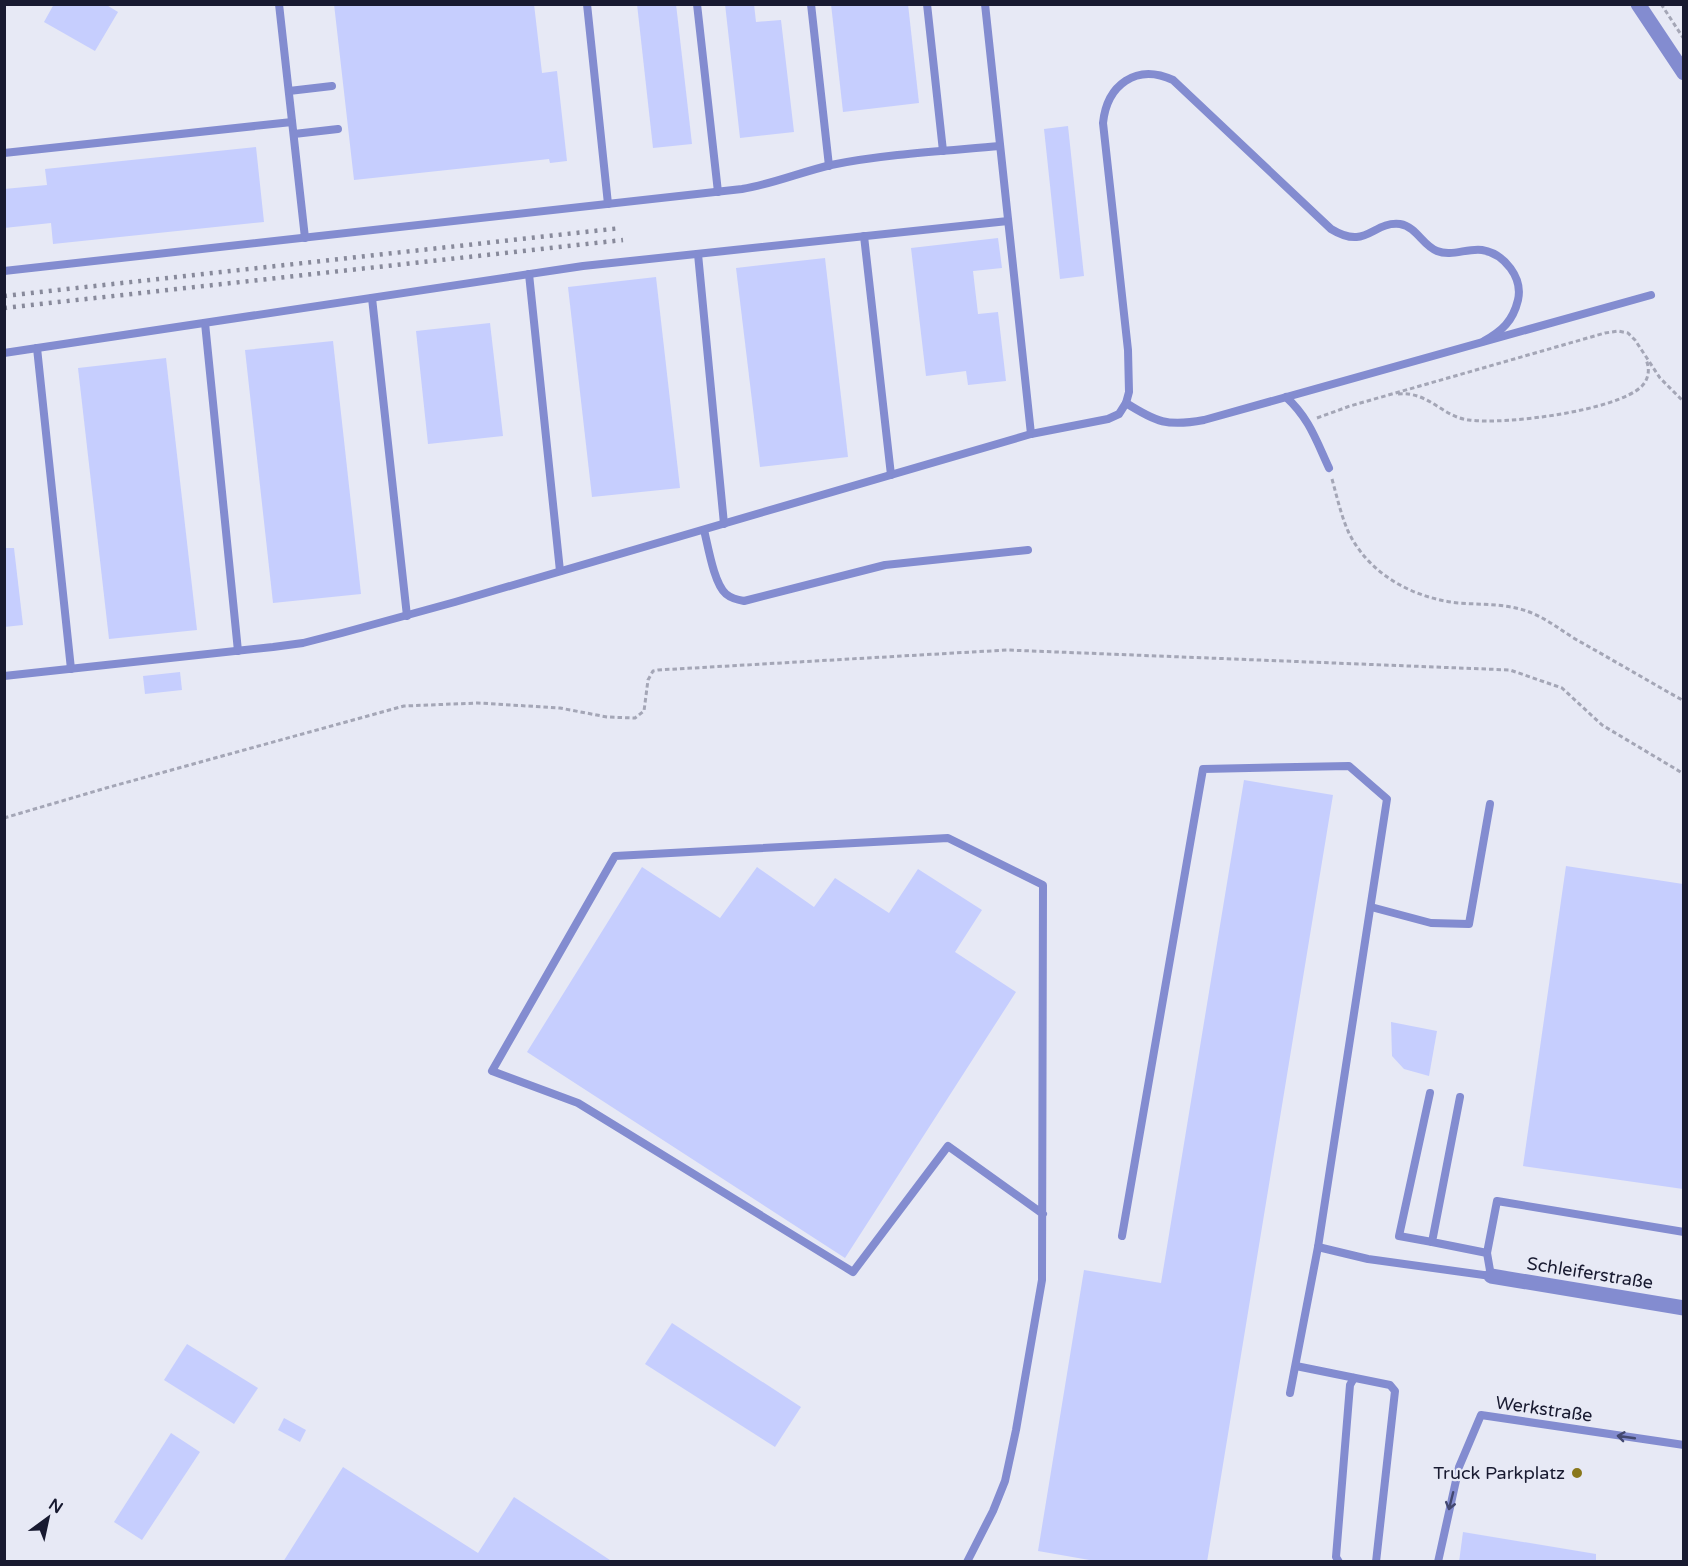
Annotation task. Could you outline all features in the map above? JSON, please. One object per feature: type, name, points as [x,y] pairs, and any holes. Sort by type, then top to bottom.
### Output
[{"type":"street","points":[[1638,4],[1683,73]]},
{"type":"street","name":"Schleiferstraße","points":[[1491,1276],[1683,1308]]},
{"type":"lane","points":[[279,4],[306,237]]},
{"type":"lane","points":[[587,4],[608,204]]},
{"type":"lane","points":[[697,4],[718,192]]},
{"type":"lane","points":[[811,4],[828,166]]},
{"type":"lane","points":[[927,4],[943,151]]},
{"type":"lane","points":[[985,4],[1031,434]]},
{"type":"lane","points":[[4,676],[303,643],[407,616],[1031,434],[1108,420],[1119,414],[1126,404],[1129,392],[1128,350],[1103,123],[1104,109],[1109,97],[1122,83],[1136,75],[1160,74],[1173,80],[1340,234],[1361,237],[1392,224],[1403,225],[1413,229],[1427,245],[1436,250],[1447,253],[1481,250],[1507,263],[1519,286],[1516,309],[1510,322],[1502,331],[1484,341]]},
{"type":"lane","points":[[289,91],[332,86]]},
{"type":"lane","points":[[4,153],[292,122]]},
{"type":"lane","points":[[294,134],[338,129]]},
{"type":"lane","points":[[4,271],[718,192],[767,185],[828,166],[866,159],[1000,146]]},
{"type":"lane","points":[[4,353],[583,266],[1008,221]]},
{"type":"lane","points":[[864,236],[891,475]]},
{"type":"lane","points":[[698,254],[724,524]]},
{"type":"lane","points":[[529,274],[560,571]]},
{"type":"lane","points":[[1126,404],[1152,419],[1185,424],[1651,295]]},
{"type":"lane","points":[[372,298],[407,616]]},
{"type":"lane","points":[[205,323],[238,651]]},
{"type":"lane","points":[[37,348],[71,669]]},
{"type":"lane","points":[[1286,397],[1300,409],[1309,422],[1329,468]]},
{"type":"lane","points":[[704,530],[722,590],[735,600],[744,601],[885,565],[1028,550]]},
{"type":"lane","points":[[1122,1236],[1203,769],[1349,766],[1387,799],[1318,1247],[1290,1393]]},
{"type":"lane","points":[[1371,907],[1431,923],[1469,924],[1490,804]]},
{"type":"lane","points":[[968,1562],[1005,1481],[1042,1280],[1043,1214],[1043,885],[948,838],[615,856],[492,1071],[578,1103],[853,1272],[948,1146],[1043,1214]]},
{"type":"lane","points":[[1430,1093],[1399,1236],[1487,1253]]},
{"type":"lane","points":[[1432,1242],[1460,1097]]},
{"type":"lane","points":[[1318,1247],[1368,1259],[1491,1276],[1487,1253],[1497,1201],[1683,1232]]},
{"type":"lane","points":[[1296,1366],[1390,1385],[1395,1391],[1376,1562]]},
{"type":"lane","points":[[1339,1562],[1336,1557],[1350,1385],[1354,1378]]},
{"type":"lane","name":"Werkstraße","points":[[1438,1562],[1459,1467],[1481,1415],[1683,1445]]},
{"type":"path","points":[[1661,4],[1683,39]]},
{"type":"path","points":[[1309,422],[1387,395],[1618,330],[1628,333],[1660,378],[1683,402]]},
{"type":"path","points":[[1387,395],[1414,394],[1458,417],[1469,420],[1535,418],[1590,407],[1627,395],[1643,385],[1648,375],[1649,366],[1644,353]]},
{"type":"path","points":[[1329,468],[1348,531],[1367,559],[1388,578],[1426,597],[1442,601],[1515,608],[1532,613],[1548,620],[1572,637],[1683,701]]},
{"type":"path","points":[[4,819],[106,788],[404,706],[490,704],[560,708],[607,717],[635,718],[644,711],[648,681],[653,671],[658,670],[1006,650],[1510,670],[1562,688],[1602,725],[1683,774]]},
{"type":"building","points":[[54,4],[105,4],[118,12],[95,51],[44,22]]},
{"type":"building","points":[[334,4],[534,4],[542,73],[557,71],[567,161],[550,163],[549,159],[354,180]]},
{"type":"building","points":[[637,4],[676,4],[692,144],[653,148]]},
{"type":"building","points":[[725,4],[754,4],[756,22],[781,20],[794,132],[740,138]]},
{"type":"building","points":[[831,4],[908,4],[919,103],[843,112]]},
{"type":"building","points":[[1068,126],[1084,276],[1060,279],[1044,129]]},
{"type":"building","points":[[256,147],[264,222],[53,244],[51,223],[4,228],[4,189],[47,185],[45,169]]},
{"type":"building","points":[[998,238],[1002,268],[973,271],[978,314],[998,312],[1006,381],[968,385],[966,371],[926,376],[911,248]]},
{"type":"building","points":[[825,258],[848,457],[760,467],[736,268]]},
{"type":"building","points":[[656,277],[680,488],[592,497],[568,287]]},
{"type":"building","points":[[490,323],[503,436],[428,444],[416,331]]},
{"type":"building","points":[[333,341],[361,594],[273,603],[245,350]]},
{"type":"building","points":[[166,358],[197,630],[109,639],[78,368]]},
{"type":"building","points":[[4,548],[14,548],[23,625],[4,627]]},
{"type":"building","points":[[180,672],[182,690],[145,694],[143,676]]},
{"type":"building","points":[[1244,780],[1333,795],[1207,1562],[1101,1562],[1038,1551],[1084,1270],[1161,1283]]},
{"type":"building","points":[[1566,866],[1683,884],[1683,1189],[1523,1166]]},
{"type":"building","points":[[642,867],[720,918],[757,867],[814,907],[835,878],[889,913],[918,869],[982,910],[955,952],[1016,992],[845,1258],[527,1052]]},
{"type":"building","points":[[1391,1022],[1437,1031],[1429,1076],[1404,1069],[1392,1056]]},
{"type":"building","points":[[672,1323],[801,1407],[775,1447],[645,1364]]},
{"type":"building","points":[[187,1344],[258,1388],[234,1424],[164,1380]]},
{"type":"building","points":[[284,1418],[306,1430],[300,1442],[278,1430]]},
{"type":"building","points":[[171,1433],[200,1452],[142,1540],[114,1522]]},
{"type":"building","points":[[343,1467],[478,1553],[514,1497],[613,1562],[283,1562]]},
{"type":"building","points":[[1463,1532],[1596,1554],[1596,1562],[1459,1562]]},
{"type":"railway","points":[[4,296],[621,228]]},
{"type":"railway","points":[[4,308],[623,240]]},
{"type":"place","name":"Truck Parkplatz","points":[[1577,1473]]}]
